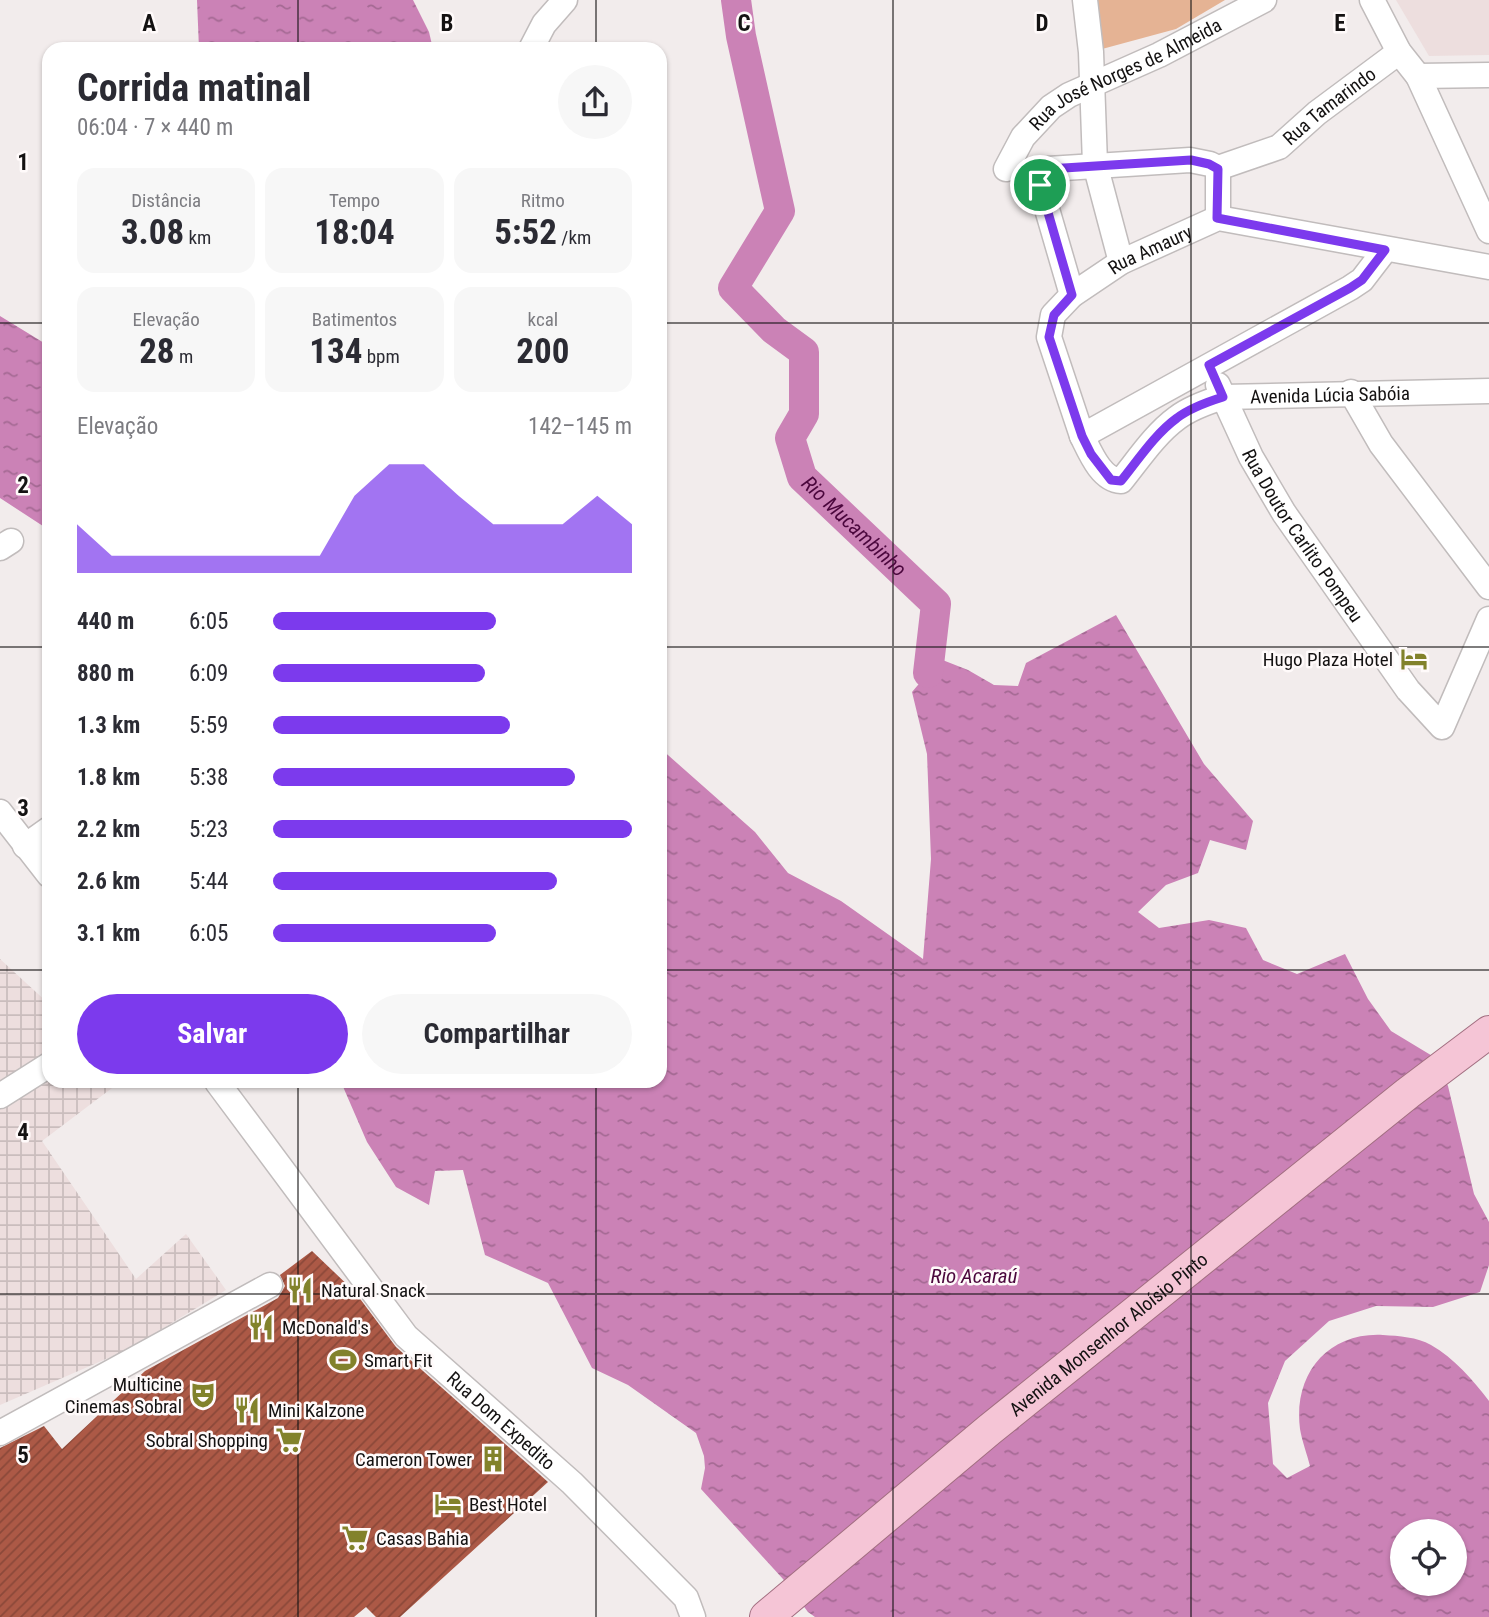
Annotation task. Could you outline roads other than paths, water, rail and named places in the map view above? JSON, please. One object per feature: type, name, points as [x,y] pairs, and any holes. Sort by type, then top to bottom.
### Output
[{"type":"main road","name":"Avenida Monsenhor Aloísio Pinto","points":[[766,1617],[989,1430],[1489,1032]]},
{"type":"main road","name":"Avenida Monsenhor Aloísio Pinto","points":[[1457,1055],[1489,1046]]},
{"type":"street","points":[[535,42],[544,24],[565,0]]},
{"type":"street","points":[[1085,0],[1095,164],[1121,262]]},
{"type":"street","name":"Rua José Norges de Almeida","points":[[1006,169],[1023,136],[1038,117],[1069,95],[1158,55],[1264,0]]},
{"type":"street","points":[[1372,0],[1399,52],[1418,76],[1489,231]]},
{"type":"street","name":"Rua Tamarindo","points":[[1218,169],[1279,147],[1317,113],[1399,52]]},
{"type":"street","points":[[1418,76],[1489,75]]},
{"type":"street","points":[[1072,295],[1040,185],[1040,180],[1048,169],[1191,160],[1209,164],[1218,169],[1217,218]]},
{"type":"street","name":"Rua Amaury","points":[[1121,481],[1108,477],[1082,436],[1049,337],[1054,315],[1072,295],[1121,262],[1217,218],[1489,267]]},
{"type":"street","points":[[1082,436],[1350,288],[1362,280],[1385,250]]},
{"type":"street","name":"Rua Doutor Carlito Pompeu","points":[[1209,365],[1251,457],[1284,513],[1408,690],[1442,727],[1489,619]]},
{"type":"street","name":"Avenida Lúcia Sabóia","points":[[1121,481],[1178,417],[1223,397],[1351,392],[1489,391]]},
{"type":"street","points":[[1351,392],[1381,444],[1489,587]]},
{"type":"street","points":[[0,812],[42,867]]},
{"type":"street","points":[[25,846],[42,834]]},
{"type":"street","points":[[0,1096],[42,1069]]},
{"type":"street","name":"Rua Dom Expedito","points":[[221,1088],[406,1336],[572,1483],[686,1598],[693,1617]]},
{"type":"street","points":[[0,1433],[270,1284]]},
{"type":"water","points":[[197,0],[413,0],[431,42],[199,42]]},
{"type":"water","points":[[0,316],[42,342],[42,525],[0,498]]},
{"type":"water","name":"Rio Acaraú","points":[[1116,615],[1204,764],[1253,821],[1246,850],[1210,840],[1198,873],[1166,885],[1138,912],[1159,928],[1209,920],[1246,928],[1263,960],[1297,974],[1345,954],[1368,999],[1391,1031],[1434,1057],[1448,1086],[1474,1194],[1489,1222],[1489,1265],[1480,1292],[1433,1307],[1376,1306],[1329,1321],[1285,1361],[1268,1403],[1273,1464],[1287,1478],[1310,1466],[1300,1429],[1302,1391],[1308,1375],[1330,1349],[1363,1336],[1402,1336],[1426,1342],[1448,1356],[1489,1401],[1489,1617],[815,1617],[701,1489],[704,1456],[696,1433],[628,1385],[592,1368],[548,1283],[485,1255],[463,1170],[435,1171],[429,1205],[396,1187],[367,1142],[344,1088],[667,1088],[667,754],[755,832],[788,873],[841,901],[923,959],[931,859],[927,754],[912,692],[940,659],[968,670],[994,685],[1018,686],[1026,663]]},
{"type":"waterway","name":"Rio Mucambinho","points":[[736,0],[741,36],[780,211],[733,288],[774,330],[804,352],[804,414],[790,438],[802,477],[936,604],[928,673]]},
{"type":"place","name":"Hugo Plaza Hotel","points":[[1414,659]]},
{"type":"place","name":"Natural Snack","points":[[300,1290]]},
{"type":"place","name":"McDonald's","points":[[261,1327]]},
{"type":"place","name":"Smart Fit","points":[[343,1360]]},
{"type":"place","name":"Multicine Cinemas Sobral","points":[[203,1395]]},
{"type":"place","name":"Mini Kalzone","points":[[247,1410]]},
{"type":"place","name":"Sobral Shopping","points":[[289,1440]]},
{"type":"place","name":"Cameron Tower","points":[[493,1459]]},
{"type":"place","name":"Best Hotel","points":[[448,1504]]},
{"type":"place","name":"Casas Bahia","points":[[355,1538]]}]
